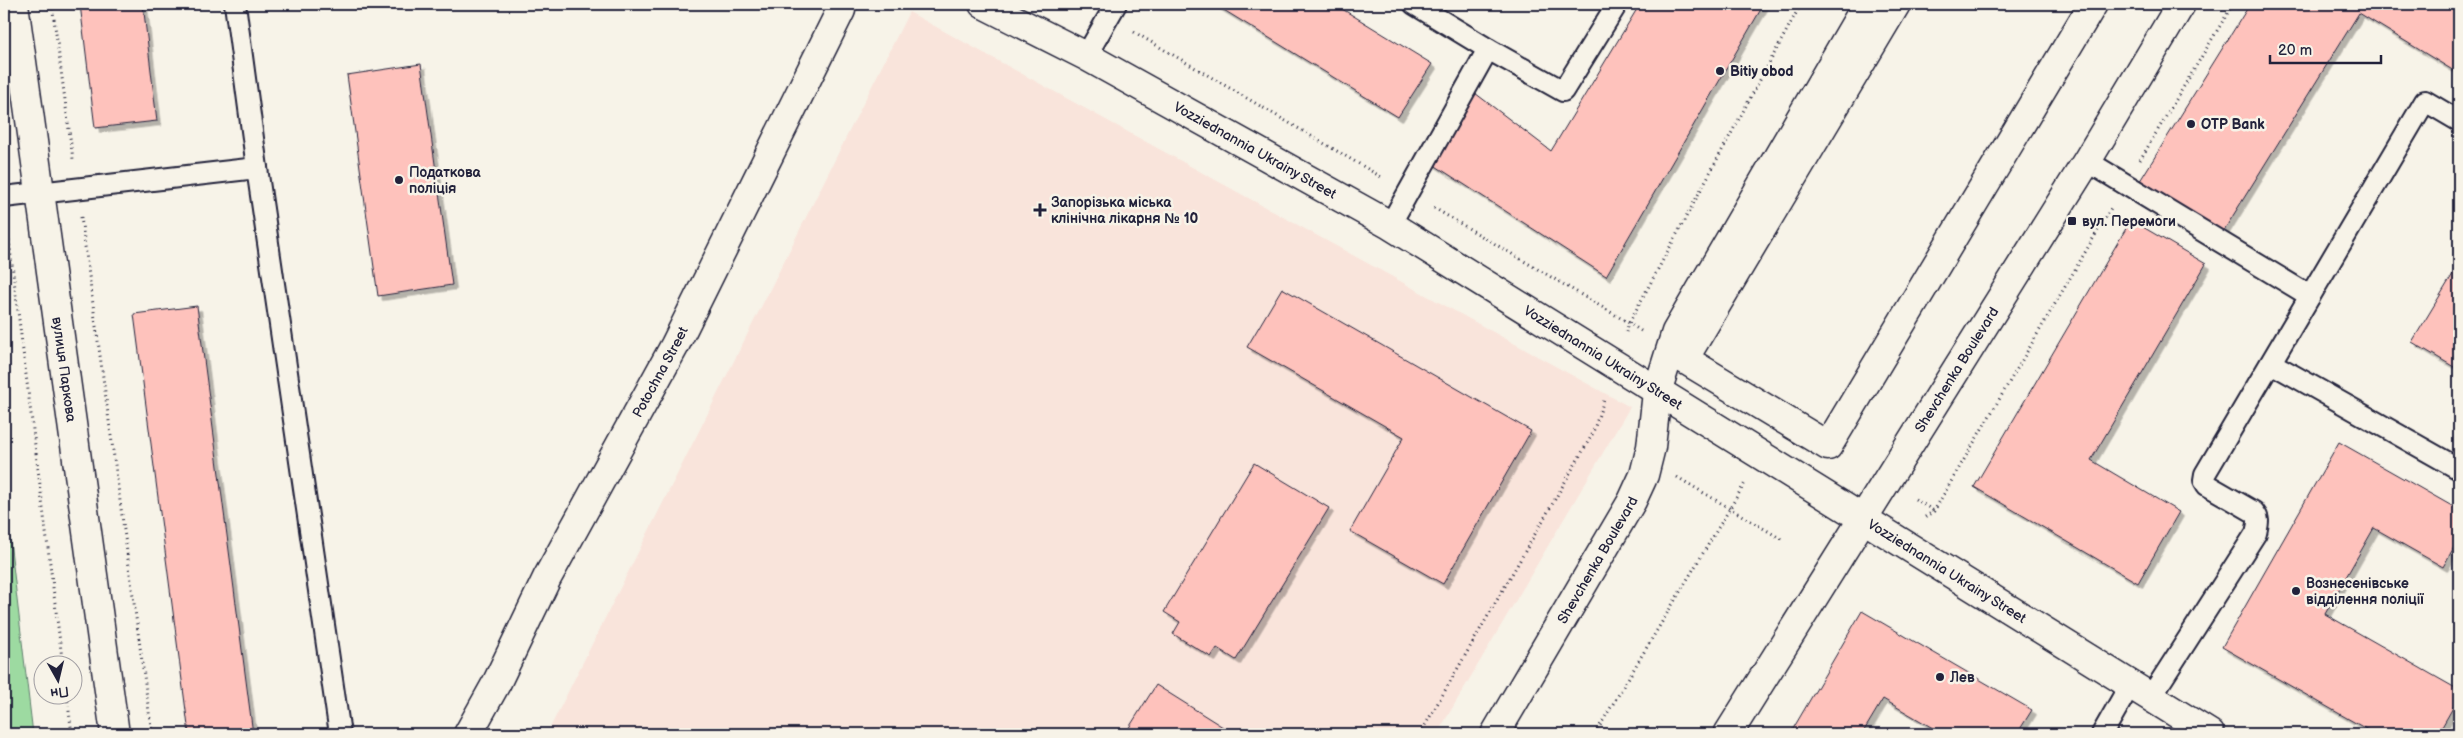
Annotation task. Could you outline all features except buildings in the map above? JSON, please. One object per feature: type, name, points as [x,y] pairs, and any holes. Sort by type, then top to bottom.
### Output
[{"type":"street","name":"вулиця Паркова","points":[[14,4],[115,734]]},
{"type":"street","name":"Potochna Street","points":[[468,734],[497,682],[547,578],[675,345],[841,10],[841,4]]},
{"type":"street","name":"Vozziednannia Ukrainy Street","points":[[983,4],[1086,56],[1390,225],[2210,734]]},
{"type":"street","name":"Shevchenka Boulevard","points":[[1494,734],[1636,492],[1644,474],[1651,447],[1657,392],[1676,332],[1867,4]]},
{"type":"street","points":[[1896,4],[1684,359],[1828,446],[2093,4]]},
{"type":"street","name":"Shevchenka Boulevard","points":[[1728,734],[1864,520],[2087,161],[2181,4]]},
{"type":"lane","points":[[235,4],[257,168],[340,734]]},
{"type":"lane","points":[[1414,4],[1488,49],[1563,91],[1617,4]]},
{"type":"lane","points":[[1086,56],[1112,10]]},
{"type":"lane","points":[[1390,225],[1488,49]]},
{"type":"lane","points":[[2102,734],[2140,692],[2256,533],[2258,517],[2254,512],[2207,485],[2204,477],[2425,101],[2459,121]]},
{"type":"lane","points":[[2087,161],[2310,296]]},
{"type":"lane","points":[[4,197],[257,168]]},
{"type":"lane","points":[[2271,363],[2459,470]]},
{"type":"path","points":[[52,4],[152,734]]},
{"type":"path","points":[[1635,314],[1801,4]]},
{"type":"path","points":[[1934,511],[2125,184],[2233,4]]},
{"type":"path","points":[[1112,10],[1408,193],[1629,323],[1592,435],[1420,734]]},
{"type":"path","points":[[6,218],[62,656]]},
{"type":"path","points":[[1673,474],[1783,540]]},
{"type":"path","points":[[1595,734],[1749,476]]},
{"type":"path","points":[[68,706],[72,734]]},
{"type":"shaded area","name":"Запорізька міська клінічна лікарня № 10","points":[[909,12],[1630,407],[1437,734],[547,734]]},
{"type":"green space","points":[[4,490],[33,734],[4,734]]},
{"type":"place","name":"Bitiy obod","points":[[1720,71]]},
{"type":"place","name":"OTP Bank","points":[[2191,124]]},
{"type":"place","name":"Податкова поліція","points":[[399,180]]},
{"type":"place","name":"Запорізька міська клінічна лікарня № 10","points":[[1040,210]]},
{"type":"place","name":"вул. Перемоги","points":[[2072,221]]},
{"type":"place","name":"Вознесенівське відділення поліції","points":[[2296,591]]},
{"type":"place","name":"Лев","points":[[1940,677]]}]
